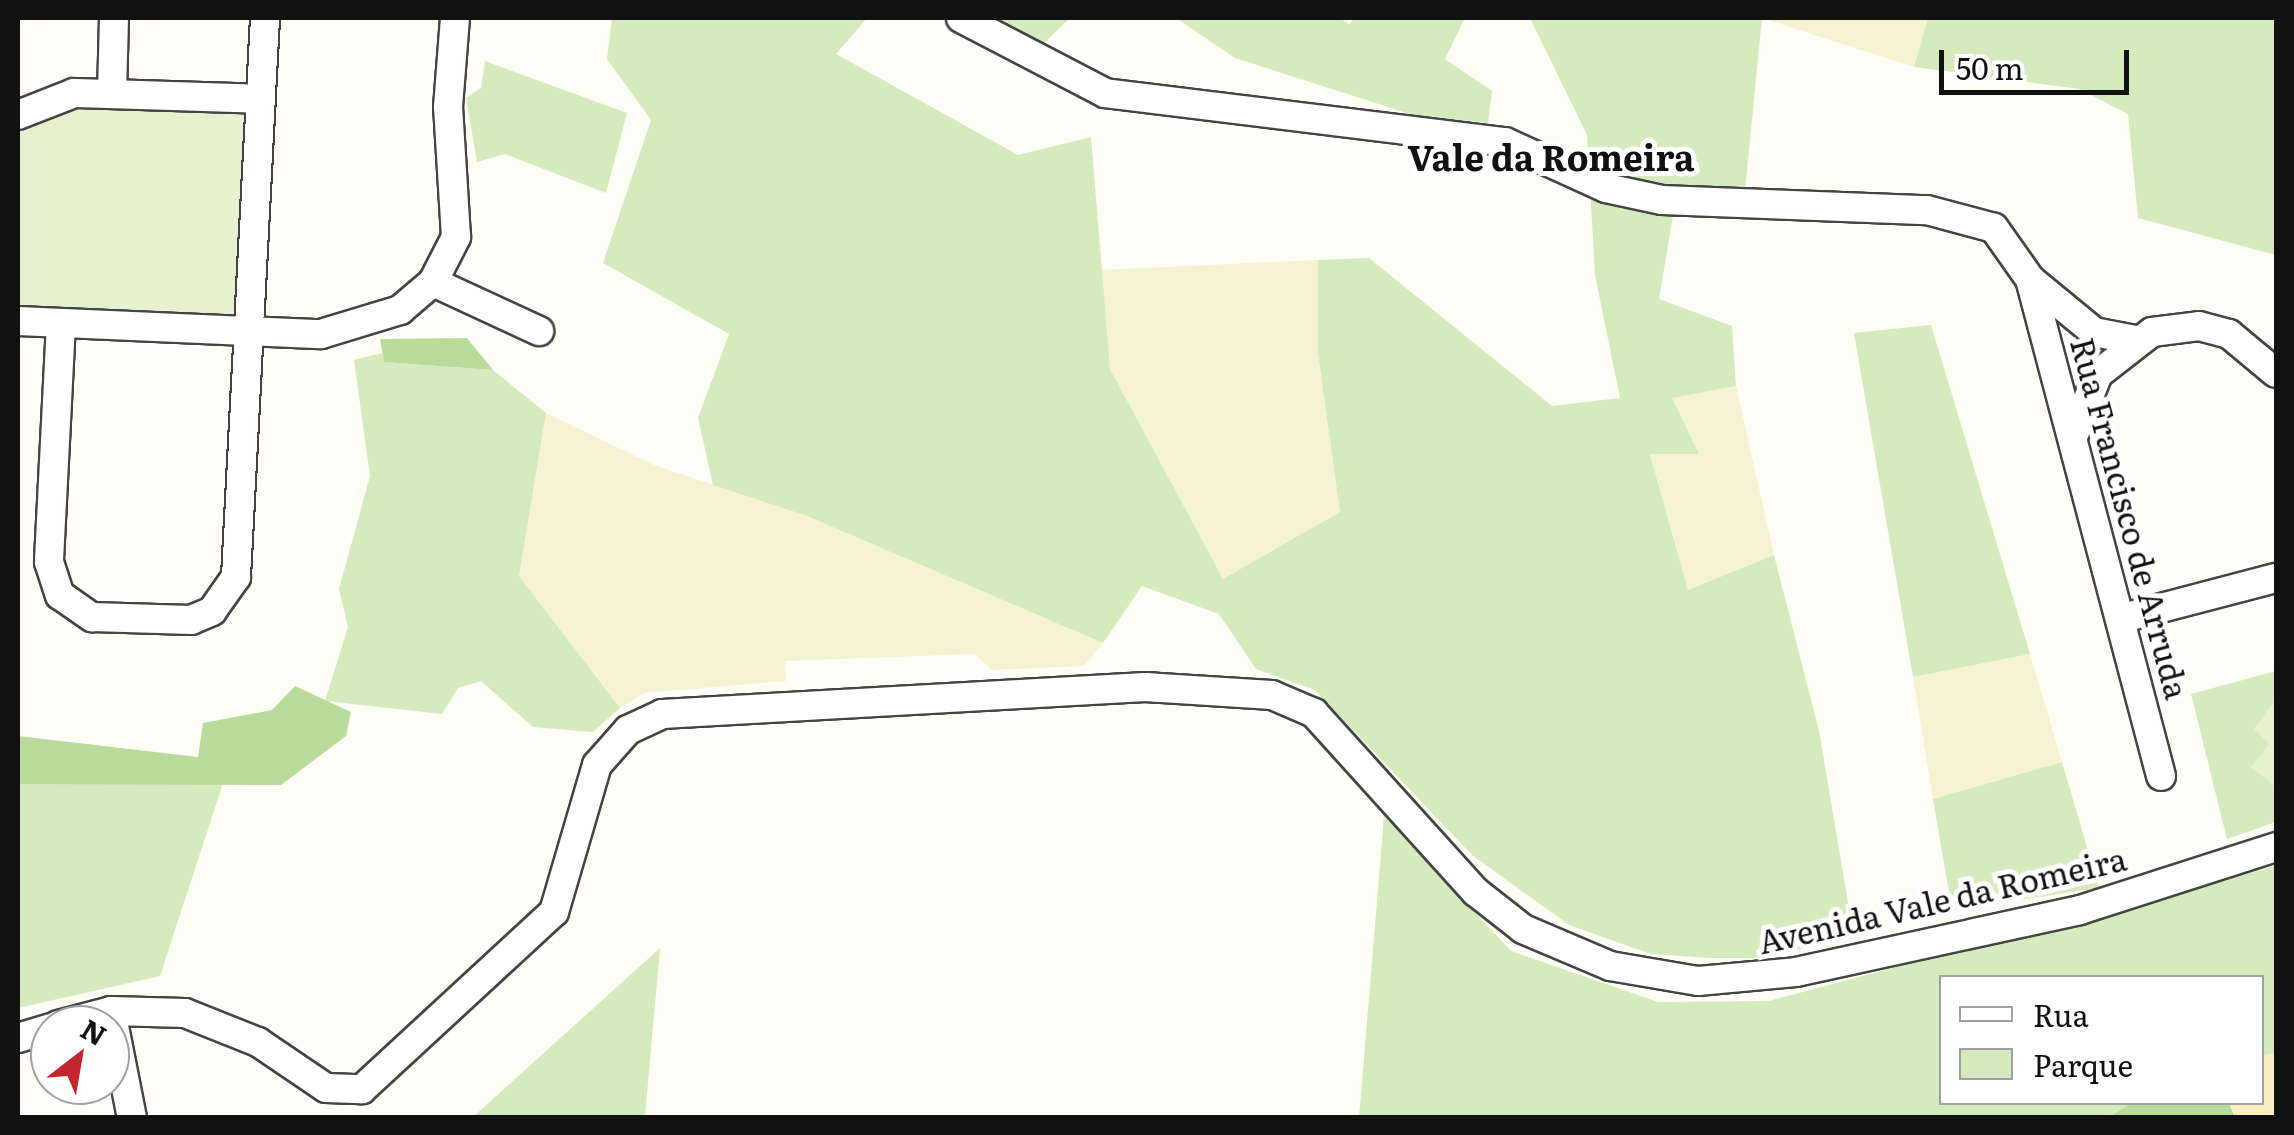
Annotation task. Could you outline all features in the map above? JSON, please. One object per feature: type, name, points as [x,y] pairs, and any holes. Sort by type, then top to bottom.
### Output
[{"type":"street","points":[[112,94],[114,18]]},
{"type":"street","points":[[61,323],[49,562],[60,595],[92,617],[191,620],[228,594],[237,559],[266,18]]},
{"type":"street","points":[[18,321],[320,334],[361,325],[400,310],[432,282],[448,261],[458,213],[448,107],[455,18]]},
{"type":"street","points":[[961,18],[1105,93],[1505,142],[1606,188],[1662,200],[1962,216],[2015,247],[2030,279],[2094,332],[2135,340],[2199,326],[2250,347],[2276,373]]},
{"type":"street","points":[[18,116],[51,96],[261,99]]},
{"type":"street","name":"Rua Francisco de Arruda","points":[[2030,279],[2075,432],[2161,776]]},
{"type":"street","points":[[432,282],[540,331]]},
{"type":"street","points":[[2075,432],[2098,374],[2135,340]]},
{"type":"street","points":[[2123,618],[2276,578]]},
{"type":"street","name":"Avenida Vale da Romeira","points":[[326,1088],[362,1089],[554,912],[598,765],[637,723],[662,714],[1060,691],[1242,689],[1314,714],[1476,892],[1523,928],[1652,977],[1796,972],[2080,910],[2276,847]]},
{"type":"street","points":[[130,1012],[212,1021],[326,1088],[332,1118]]},
{"type":"shaded area","points":[[1762,18],[1928,18],[1914,67]]},
{"type":"shaded area","points":[[1318,260],[1318,354],[1340,512],[1223,580],[1110,369],[1101,270]]},
{"type":"shaded area","points":[[1736,386],[1774,555],[1688,590],[1650,453],[1698,454],[1671,398]]},
{"type":"shaded area","points":[[546,413],[654,465],[807,516],[1103,643],[1084,666],[992,670],[975,654],[785,661],[786,681],[644,693],[620,708],[519,576]]},
{"type":"shaded area","points":[[2030,654],[2062,762],[1933,799],[1913,677]]},
{"type":"green space","points":[[612,18],[867,18],[836,54],[1018,155],[1091,137],[1110,369],[1223,579],[1340,512],[1318,354],[1318,260],[1369,258],[1552,406],[1620,398],[1595,275],[1587,135],[1530,18],[1762,18],[1745,191],[1678,186],[1659,299],[1732,326],[1736,386],[1672,398],[1699,454],[1650,454],[1688,590],[1774,555],[1819,731],[1854,937],[1762,958],[1709,958],[1651,954],[1569,925],[1472,855],[1315,690],[1256,669],[1219,614],[1142,586],[1103,643],[807,516],[713,485],[698,418],[729,334],[603,263],[651,120],[607,59]]},
{"type":"green space","points":[[997,18],[1070,18],[1041,46]]},
{"type":"green space","points":[[1176,18],[1339,18],[1349,24],[1355,18],[1465,18],[1445,59],[1492,91],[1488,123],[1413,115],[1235,58]]},
{"type":"green space","points":[[1928,18],[2276,18],[2276,255],[2138,218],[2128,114],[2079,89],[1914,67]]},
{"type":"green space","points":[[485,61],[627,113],[606,193],[505,154],[477,162],[466,98],[481,88]]},
{"type":"green space","points":[[75,101],[240,110],[248,119],[239,314],[18,310],[18,127]]},
{"type":"green space","points":[[1931,325],[2030,654],[1913,677],[1854,333]]},
{"type":"green space","points":[[467,338],[493,370],[384,362],[380,339]]},
{"type":"green space","points":[[382,353],[385,362],[493,370],[546,413],[519,576],[620,708],[593,732],[533,727],[481,681],[458,688],[442,714],[325,701],[348,627],[339,589],[370,476],[354,360]]},
{"type":"green space","points":[[2276,671],[2276,822],[2227,839],[2191,694]]},
{"type":"green space","points":[[295,686],[351,712],[346,736],[281,785],[18,784],[18,736],[198,757],[203,723],[272,710]]},
{"type":"green space","points":[[2276,699],[2276,787],[2251,767],[2269,744],[2254,729]]},
{"type":"green space","points":[[2062,762],[2099,888],[1952,910],[1933,799]]},
{"type":"green space","points":[[224,780],[160,976],[18,1008],[18,784]]},
{"type":"green space","points":[[1384,816],[1511,951],[1658,1002],[1769,1001],[2276,866],[2276,1053],[2264,1056],[2264,975],[1939,975],[1939,1105],[2129,1105],[2107,1117],[1359,1118]]},
{"type":"green space","points":[[660,948],[645,1117],[473,1117]]},
{"type":"green space","points":[[2128,1105],[2230,1105],[2235,1117],[2107,1118]]},
{"type":"sand","points":[[2276,1053],[2276,1117],[2236,1117],[2230,1105],[2264,1105],[2264,1056]]},
{"type":"district","name":"Vale da Romeira","points":[[1551,156]]}]
